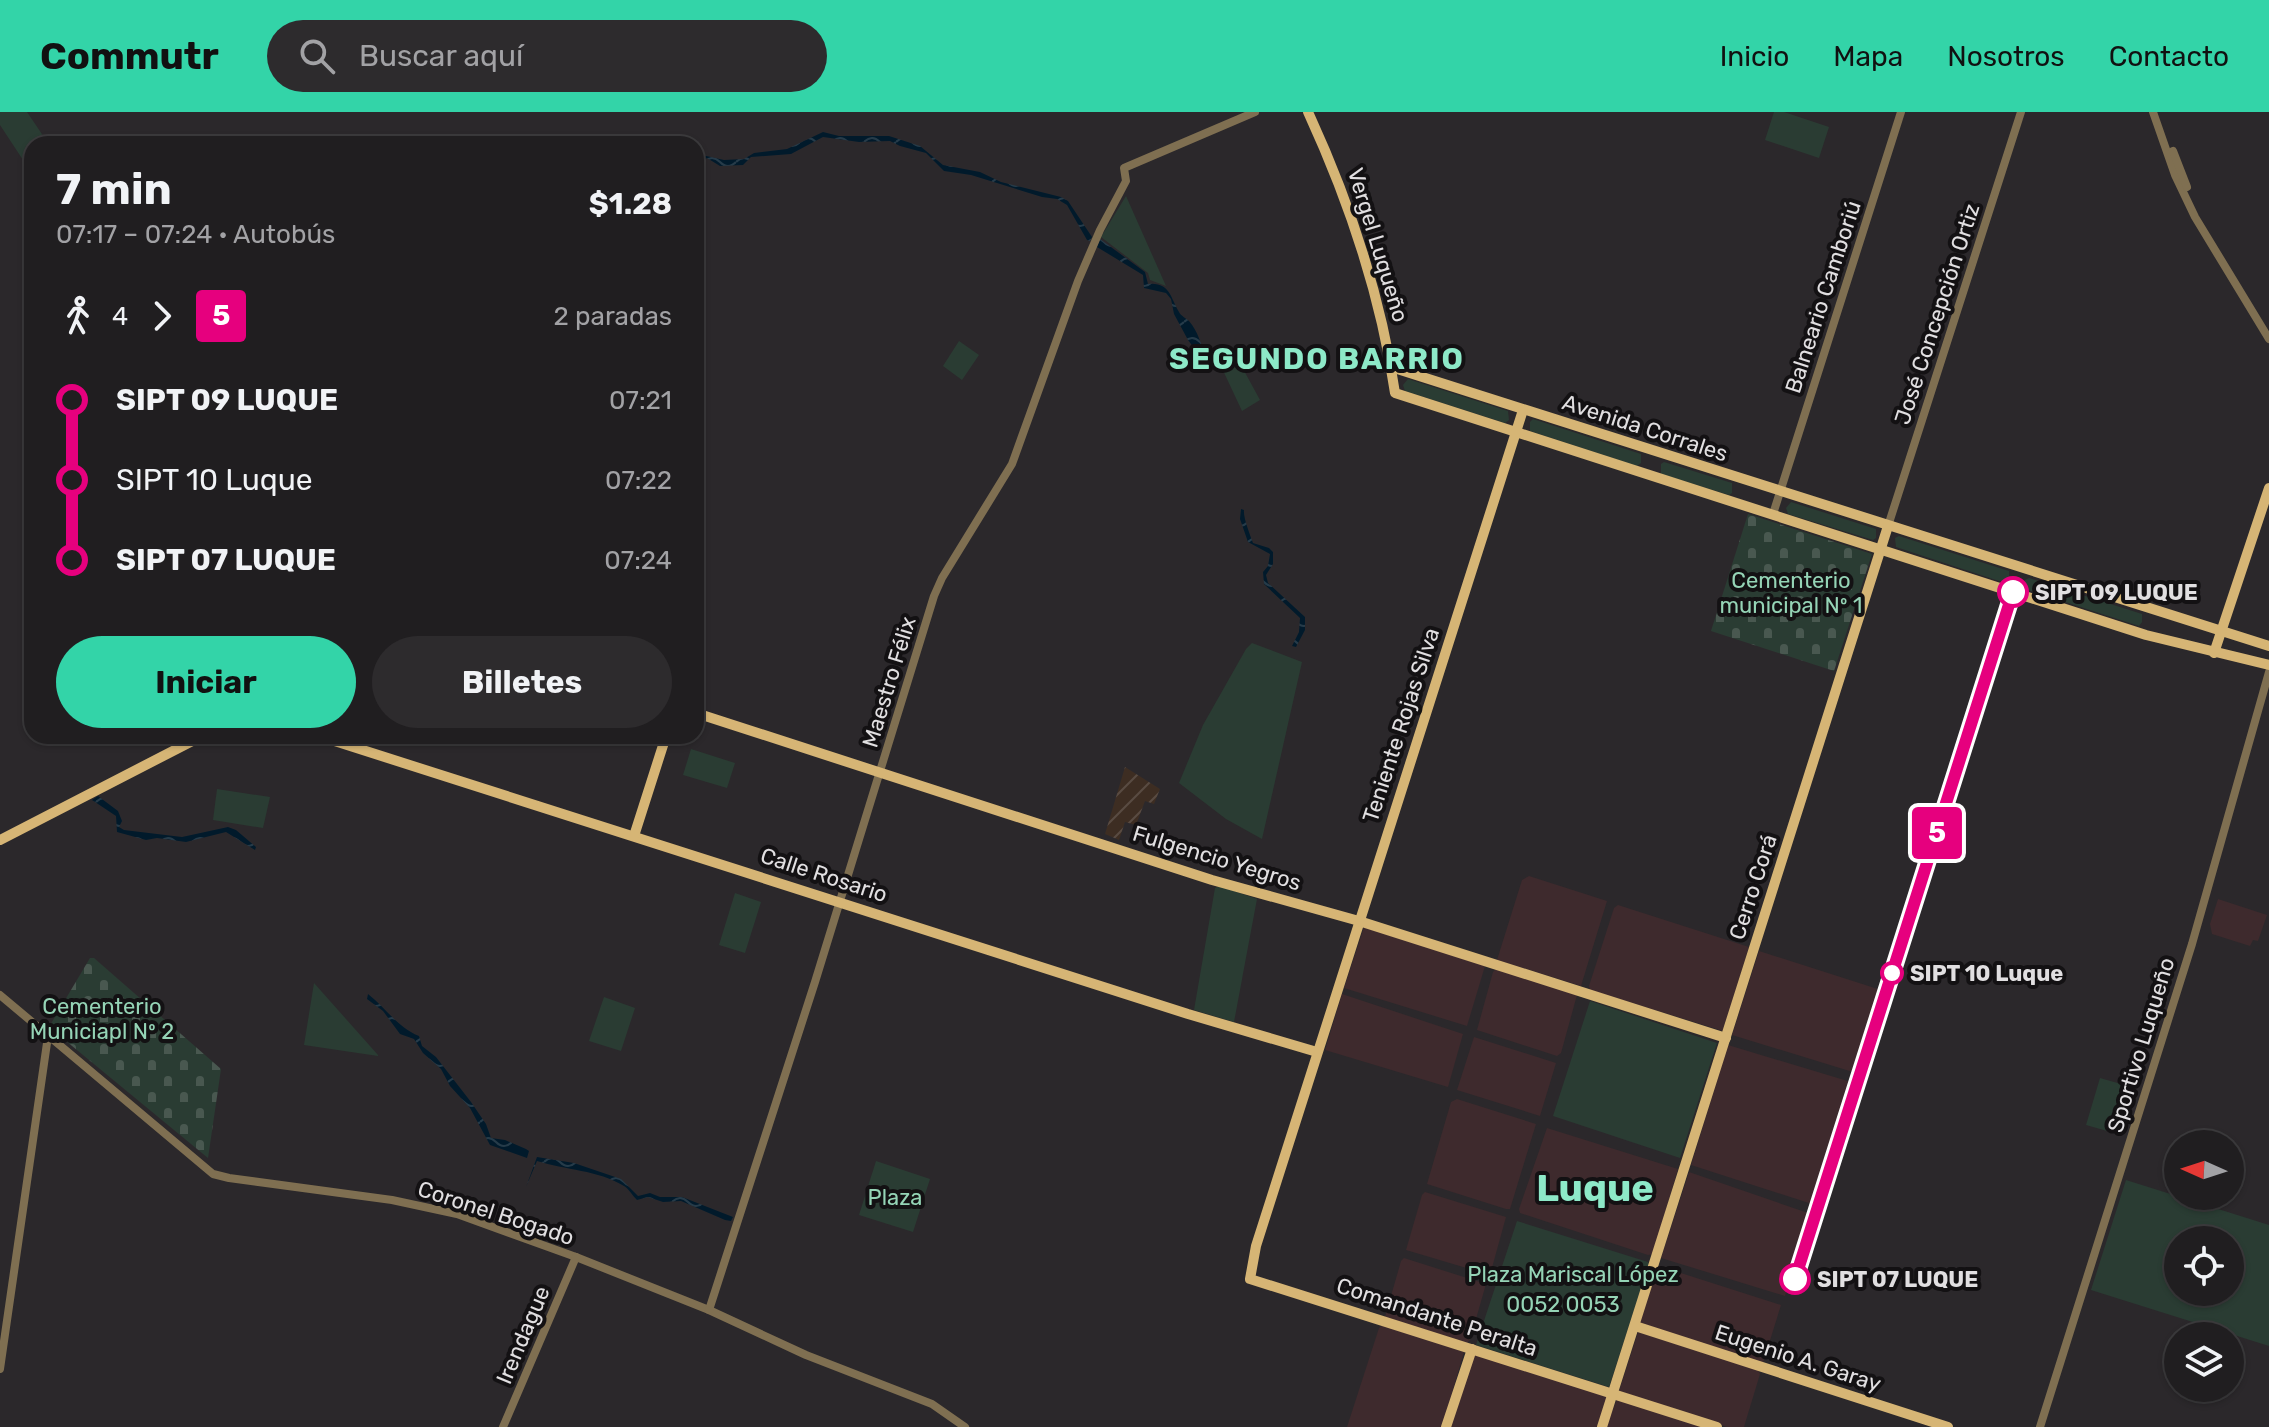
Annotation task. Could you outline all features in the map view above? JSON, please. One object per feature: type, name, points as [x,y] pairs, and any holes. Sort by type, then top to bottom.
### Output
[{"type":"main road","name":"Vergel Luqueño","points":[[1308,112],[1342,189],[1381,319],[1395,393]]},
{"type":"main road","name":"Avenida Corrales","points":[[1391,367],[2269,646]]},
{"type":"main road","name":"Avenida Corrales","points":[[1395,393],[2146,635],[2269,665]]},
{"type":"main road","name":"Teniente Rojas Silva","points":[[1250,1279],[1256,1246],[1523,410]]},
{"type":"main road","points":[[2214,653],[2269,488]]},
{"type":"main road","name":"Cerro Corá","points":[[1602,1427],[1888,526]]},
{"type":"main road","name":"Fulgencio Yegros","points":[[704,716],[1212,880],[1359,921],[1726,1038]]},
{"type":"main road","points":[[0,840],[186,744]]},
{"type":"main road","name":"Calle Rosario","points":[[344,744],[1188,1014],[1317,1052]]},
{"type":"main road","points":[[634,836],[663,744]]},
{"type":"main road","name":"Comandante Peralta","points":[[1250,1279],[1717,1427]]},
{"type":"main road","name":"Eugenio A. Garay","points":[[1635,1326],[1948,1427]]},
{"type":"main road","points":[[1446,1427],[1472,1349]]},
{"type":"street","name":"Maestro Félix","points":[[709,1310],[938,587],[1012,464],[1092,247],[1127,166],[1255,112]]},
{"type":"street","name":"Balneario Camboriú","points":[[1773,514],[1901,112]]},
{"type":"street","name":"José Concepción Ortiz","points":[[1888,526],[2021,112]]},
{"type":"street","points":[[2156,112],[2200,215],[2199,221],[2269,339]]},
{"type":"street","name":"Sportivo Luqueño","points":[[2040,1427],[2192,944],[2269,672]]},
{"type":"street","name":"Coronel Bogado","points":[[0,995],[219,1176],[403,1202],[457,1214],[709,1310],[806,1355],[932,1404],[965,1427]]},
{"type":"street","points":[[0,1369],[48,1036]]},
{"type":"street","name":"Irendague","points":[[503,1427],[576,1257]]},
{"type":"shaded area","points":[[1125,767],[1160,789],[1154,804],[1145,801],[1136,825],[1125,822],[1119,840],[1105,834]]},
{"type":"shaded area","points":[[1529,876],[1607,901],[1581,986],[1497,960],[1522,880]]},
{"type":"shaded area","points":[[2218,899],[2267,915],[2258,941],[2253,940],[2250,946],[2212,934],[2210,924]]},
{"type":"shaded area","points":[[1618,905],[1749,947],[1723,1031],[1590,990],[1614,908]]},
{"type":"shaded area","points":[[1364,927],[1485,966],[1467,1026],[1344,988]]},
{"type":"shaded area","points":[[1759,951],[1881,990],[1856,1073],[1732,1035]]},
{"type":"shaded area","points":[[1496,969],[1577,995],[1561,1053],[1557,1056],[1477,1030]]},
{"type":"shaded area","points":[[1342,994],[1463,1034],[1448,1087],[1325,1050]]},
{"type":"shaded area","points":[[1474,1037],[1556,1063],[1540,1116],[1457,1090]]},
{"type":"shaded area","points":[[1728,1045],[1851,1082],[1812,1204],[1691,1165]]},
{"type":"shaded area","points":[[1457,1099],[1536,1124],[1510,1209],[1427,1184],[1451,1102]]},
{"type":"shaded area","points":[[1547,1128],[1678,1169],[1653,1254],[1648,1255],[1520,1213]]},
{"type":"shaded area","points":[[1689,1172],[1811,1214],[1785,1296],[1661,1258]]},
{"type":"shaded area","points":[[1425,1192],[1506,1217],[1490,1275],[1406,1250]]},
{"type":"shaded area","points":[[1404,1258],[1486,1284],[1467,1343],[1385,1317]]},
{"type":"shaded area","points":[[1659,1266],[1781,1305],[1763,1363],[1639,1323]]},
{"type":"shaded area","points":[[1383,1325],[1464,1352],[1442,1427],[1347,1427],[1379,1328]]},
{"type":"shaded area","points":[[1638,1332],[1758,1370],[1760,1374],[1744,1427],[1727,1427],[1619,1391]]},
{"type":"shaded area","points":[[1475,1354],[1605,1395],[1598,1427],[1450,1427]]},
{"type":"shaded area","points":[[1617,1399],[1706,1427],[1606,1427]]},
{"type":"green space","points":[[0,112],[27,112],[43,136],[24,136],[23,160],[0,125]]},
{"type":"green space","points":[[1774,112],[1784,112],[1829,127],[1819,158],[1765,140]]},
{"type":"green space","points":[[1126,196],[1166,286],[1150,280],[1148,273],[1101,237]]},
{"type":"green space","points":[[959,341],[979,355],[962,380],[943,366]]},
{"type":"green space","points":[[1236,356],[1260,400],[1242,411],[1220,364]]},
{"type":"green space","points":[[1408,379],[1508,411],[1509,420],[1505,423],[1405,391],[1403,385]]},
{"type":"green space","points":[[1533,419],[1641,454],[1641,463],[1637,466],[1530,431]]},
{"type":"green space","points":[[1664,462],[1732,483],[1732,493],[1729,495],[1661,474],[1661,464]]},
{"type":"green space","points":[[1791,502],[1876,529],[1876,538],[1873,540],[1788,514],[1786,508]]},
{"type":"green space","name":"Cementerio municipal Nº 1","points":[[1748,514],[1872,554],[1834,671],[1711,631]]},
{"type":"green space","points":[[1899,536],[2009,571],[2009,581],[2005,583],[1896,547],[1895,538]]},
{"type":"green space","points":[[2029,578],[2142,614],[2142,622],[2139,626],[2025,589],[2025,580]]},
{"type":"green space","points":[[1252,643],[1302,662],[1262,839],[1226,819],[1179,783],[1203,725]]},
{"type":"green space","points":[[691,749],[735,763],[727,788],[683,775]]},
{"type":"green space","points":[[217,789],[270,797],[263,828],[213,820]]},
{"type":"green space","points":[[1220,886],[1257,899],[1234,1022],[1194,1010],[1215,888]]},
{"type":"green space","points":[[735,893],[761,902],[745,953],[719,945]]},
{"type":"green space","name":"Cementerio Municiapl Nº 2","points":[[90,958],[94,958],[221,1069],[208,1158],[49,1027]]},
{"type":"green space","points":[[314,983],[378,1055],[378,1056],[304,1045]]},
{"type":"green space","points":[[604,997],[635,1008],[621,1051],[589,1041]]},
{"type":"green space","points":[[1590,1001],[1717,1043],[1680,1158],[1553,1116]]},
{"type":"green space","points":[[2100,1078],[2135,1088],[2121,1135],[2086,1125]]},
{"type":"green space","name":"Plaza","points":[[876,1161],[930,1179],[913,1232],[859,1215]]},
{"type":"green space","points":[[2126,1180],[2164,1192],[2164,1210],[2221,1210],[2269,1225],[2269,1346],[2244,1338],[2244,1322],[2193,1322],[2091,1290]]},
{"type":"green space","name":"0052 0053","points":[[1517,1221],[1648,1262],[1609,1387],[1476,1345]]},
{"type":"water","points":[[823,132],[839,136],[889,136],[920,146],[943,165],[980,172],[1001,182],[1061,197],[1068,201],[1092,237],[1090,241],[1087,240],[1067,205],[1057,199],[971,175],[944,171],[926,153],[890,141],[859,142],[823,137],[791,154],[751,157],[743,165],[720,166],[707,158],[704,160],[704,155],[724,160],[744,159],[754,153],[787,149]]},
{"type":"water","points":[[1100,239],[1145,272],[1148,284],[1165,288],[1180,313],[1195,329],[1206,357],[1202,359],[1188,340],[1166,293],[1144,288],[1143,275],[1097,247]]},
{"type":"water","points":[[1241,509],[1244,510],[1253,543],[1273,552],[1273,564],[1266,575],[1268,583],[1305,617],[1305,630],[1296,647],[1292,646],[1299,632],[1300,618],[1264,584],[1263,572],[1268,566],[1270,554],[1248,542],[1240,519]]},
{"type":"water","points":[[98,796],[118,811],[122,821],[119,827],[124,830],[182,837],[228,827],[256,847],[255,850],[226,832],[186,842],[157,838],[146,840],[117,832],[116,816],[92,800]]},
{"type":"water","points":[[368,994],[398,1022],[419,1036],[422,1046],[436,1057],[471,1102],[486,1124],[491,1138],[526,1149],[529,1151],[527,1158],[490,1145],[470,1108],[450,1086],[441,1069],[423,1053],[414,1039],[400,1034],[383,1011],[367,999]]},
{"type":"water","points":[[537,1157],[574,1163],[621,1179],[638,1196],[650,1193],[660,1197],[682,1197],[733,1217],[731,1221],[725,1220],[681,1201],[663,1202],[648,1197],[637,1200],[626,1187],[614,1181],[537,1161],[526,1187]]},
{"type":"bus line","name":"5","points":[[1795,1279],[2013,592]]},
{"type":"place","name":"SIPT 09 LUQUE","points":[[2013,592]]},
{"type":"place","name":"SIPT 10 Luque","points":[[1892,973]]},
{"type":"place","name":"SIPT 07 LUQUE","points":[[1795,1279]]},
{"type":"district","name":"SEGUNDO BARRIO","points":[[1317,359]]},
{"type":"district","name":"Luque","points":[[1595,1188]]},
{"type":"park label","name":"Plaza Mariscal López","points":[[1573,1274]]}]
